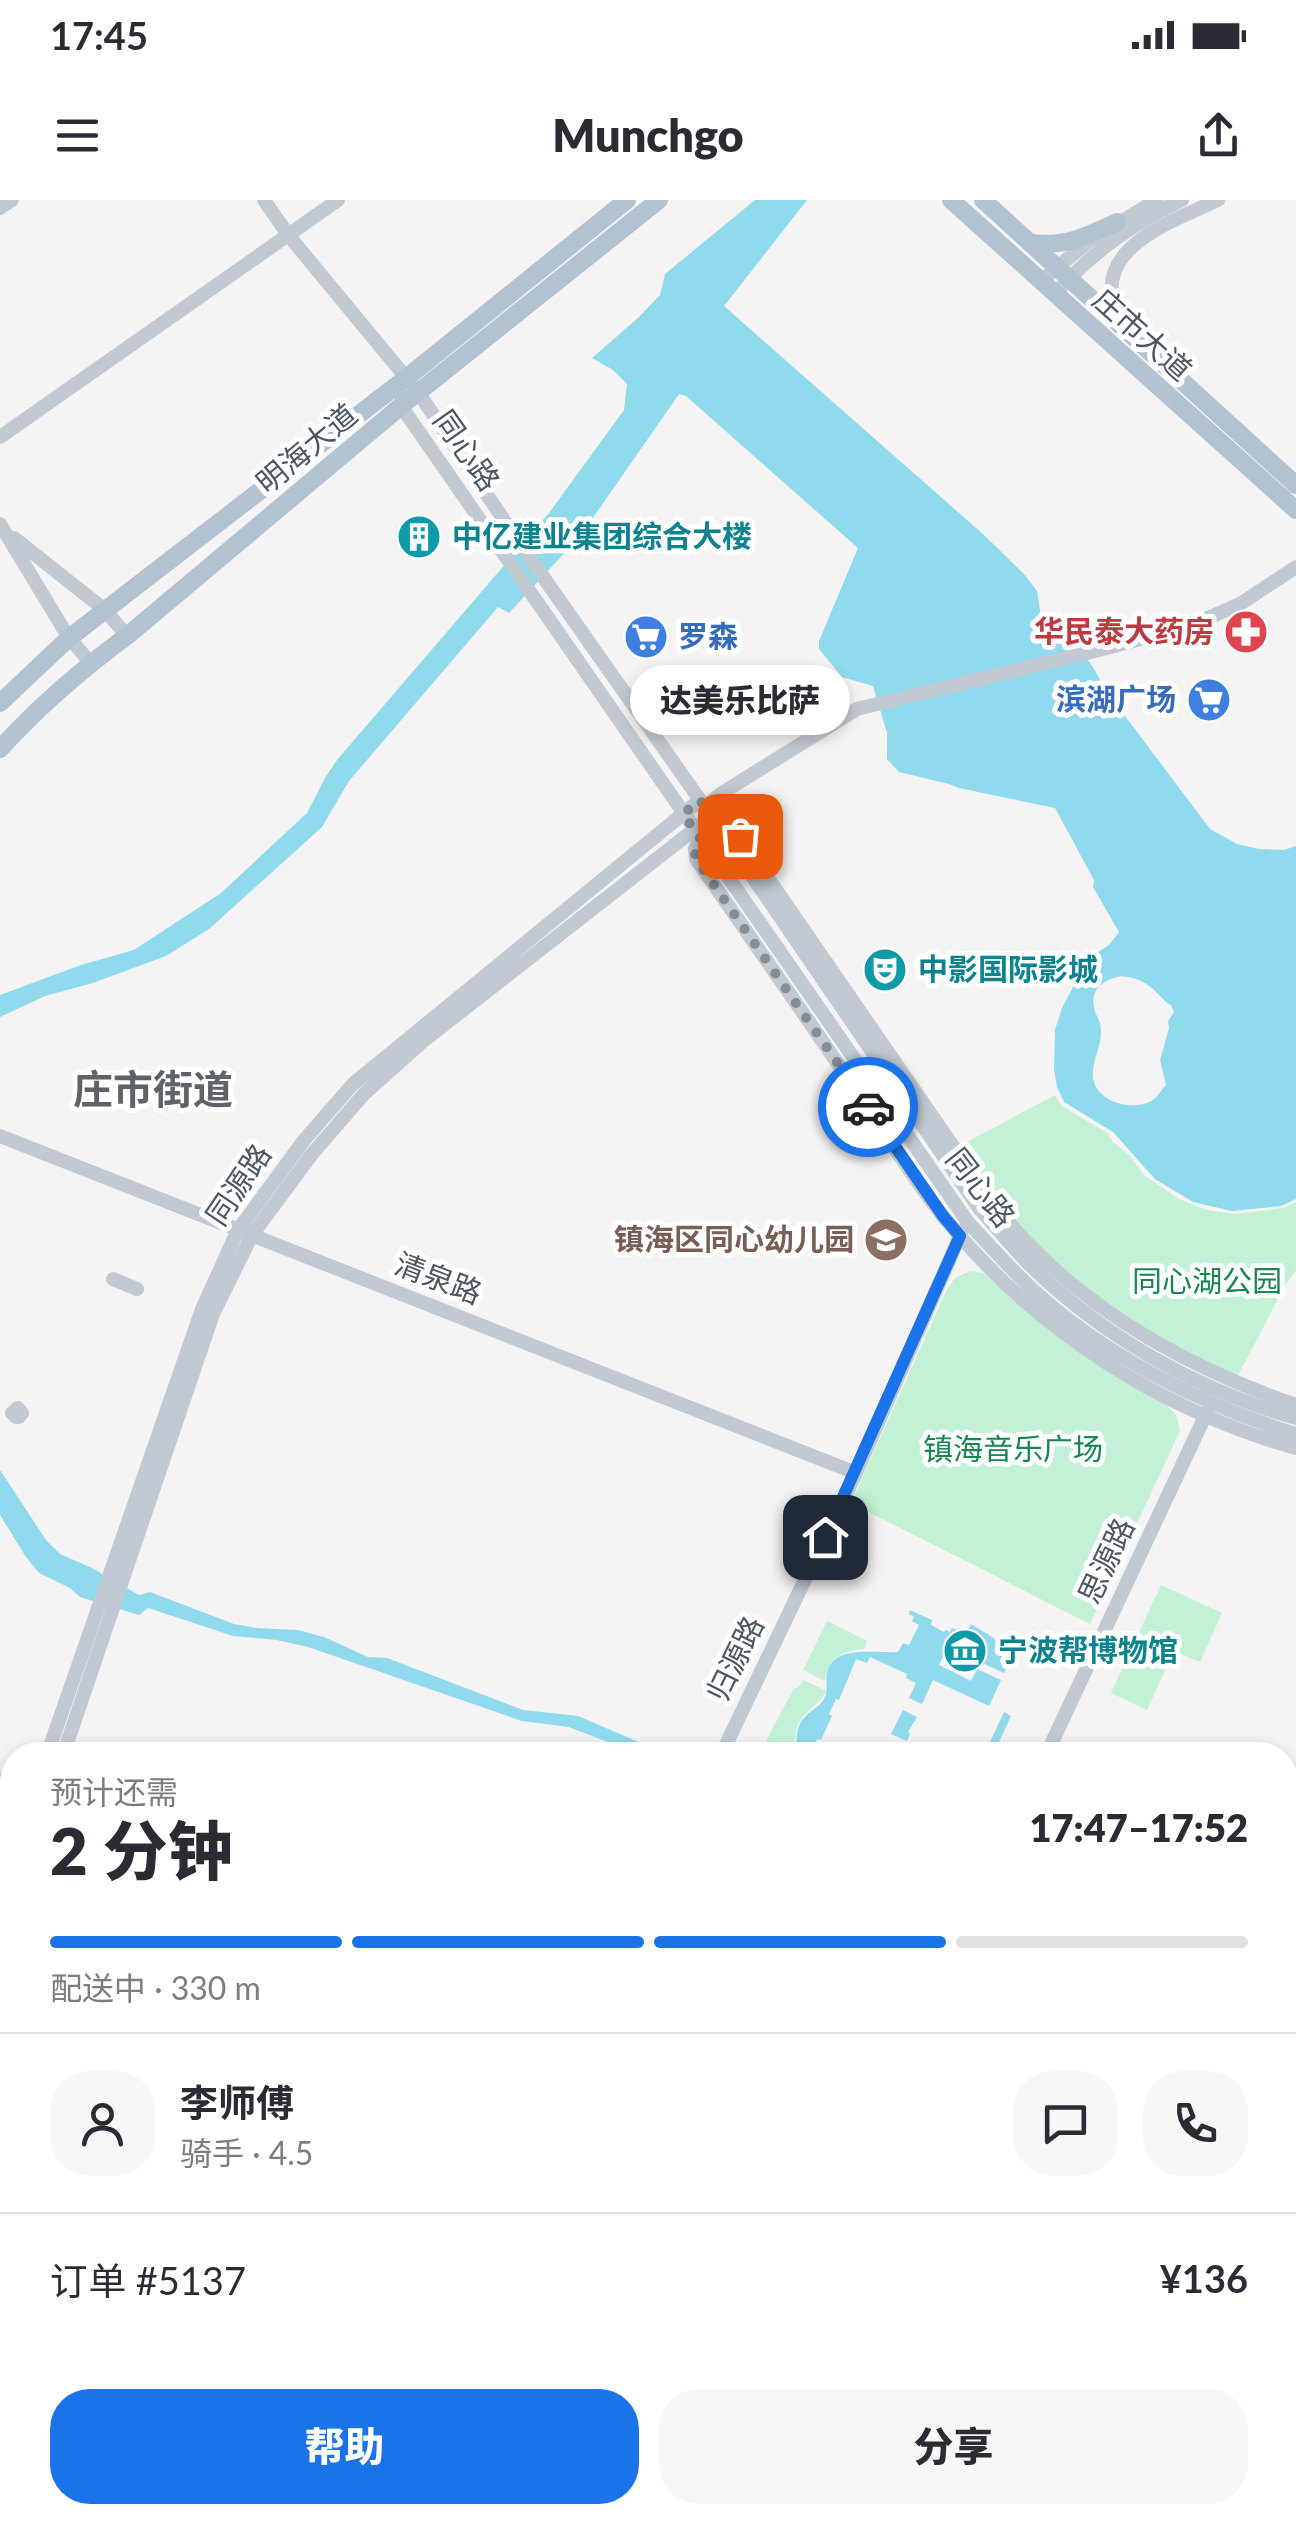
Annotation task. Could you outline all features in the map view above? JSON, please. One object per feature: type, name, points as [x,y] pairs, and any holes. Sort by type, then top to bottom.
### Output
[{"type":"main road","name":"明海大道","points":[[0,749],[91,663],[401,406],[411,386],[628,200]]},
{"type":"main road","name":"明海大道","points":[[0,703],[68,638],[659,200]]},
{"type":"main road","name":"庄市大道","points":[[950,200],[1296,510]]},
{"type":"main road","name":"庄市大道","points":[[982,200],[1296,484]]},
{"type":"main road","points":[[1030,243],[1079,240],[1118,222]]},
{"type":"street","points":[[0,208],[12,200]]},
{"type":"street","name":"同心路","points":[[264,200],[411,386],[978,1208],[1025,1260],[1091,1316],[1250,1419],[1296,1434]]},
{"type":"street","points":[[0,438],[338,200]]},
{"type":"street","points":[[1048,287],[1118,222],[1156,200]]},
{"type":"street","points":[[1062,272],[1136,223],[1182,200]]},
{"type":"street","points":[[1124,328],[1114,310],[1112,294],[1121,260],[1131,245],[1218,200]]},
{"type":"street","name":"同心路","points":[[401,406],[967,1220],[1031,1288],[1104,1344],[1146,1369],[1214,1396],[1296,1418]]},
{"type":"street","points":[[3,528],[105,610],[127,636]]},
{"type":"street","points":[[3,528],[68,638],[91,663]]},
{"type":"street","points":[[1296,567],[1240,604],[1192,625],[857,708],[722,792],[707,812],[740,836],[1016,1232],[1076,1288],[1134,1330],[1236,1383],[1296,1404]]},
{"type":"street","name":"同源路","points":[[54,1742],[64,1728],[245,1232],[304,1139],[353,1084],[683,814],[707,812],[697,834],[422,1042],[364,1094],[245,1232]]},
{"type":"street","points":[[697,834],[696,859],[943,1216],[993,1272],[1094,1356],[1204,1417],[1296,1448]]},
{"type":"street","name":"清泉路","points":[[0,1136],[856,1473]]},
{"type":"street","name":"归源路","points":[[726,1742],[856,1473],[967,1220],[978,1208]]},
{"type":"street","points":[[113,1279],[137,1288]]},
{"type":"street","name":"思源路","points":[[1052,1742],[1214,1396]]},
{"type":"street","name":"同源路","points":[[64,1728],[65,1742]]},
{"type":"green space","name":"同心湖公园","points":[[1055,1095],[1062,1106],[1107,1133],[1145,1176],[1179,1199],[1207,1210],[1236,1214],[1283,1208],[1296,1202],[1296,1270],[1238,1376],[1179,1349],[1092,1295],[1006,1211],[963,1144]]},
{"type":"green space","name":"镇海音乐广场","points":[[970,1271],[984,1273],[1087,1358],[1167,1405],[1176,1415],[1180,1431],[1090,1624],[851,1503],[947,1289],[955,1278]]},
{"type":"green space","points":[[1161,1585],[1222,1613],[1200,1662],[1174,1651],[1147,1710],[1111,1693]]},
{"type":"green space","points":[[827,1621],[867,1641],[864,1649],[832,1661],[825,1681],[803,1670]]},
{"type":"green space","points":[[803,1680],[826,1691],[799,1723],[795,1742],[766,1742],[794,1688]]},
{"type":"water","points":[[755,200],[807,200],[724,306],[1024,574],[1037,591],[1043,630],[1073,644],[1087,659],[1104,688],[1210,829],[1237,844],[1259,849],[1284,850],[1296,846],[1296,1199],[1281,1206],[1232,1211],[1193,1202],[1155,1179],[1113,1132],[1064,1102],[1054,1069],[1055,1030],[1062,1008],[1080,974],[1119,932],[1055,808],[899,772],[887,759],[887,733],[873,686],[842,677],[819,649],[858,548],[686,396],[679,394],[581,535],[509,613],[498,607],[349,781],[322,827],[209,929],[166,956],[45,996],[0,1017],[0,995],[134,950],[221,893],[307,813],[337,760],[549,513],[624,410],[627,384],[592,358],[660,295],[665,274]],"holes":[[[1121,976],[1150,986],[1174,1012],[1168,1021],[1160,1060],[1166,1085],[1152,1101],[1141,1104],[1123,1104],[1106,1098],[1093,1076],[1101,1030],[1094,995],[1109,979]]]},
{"type":"water","points":[[0,1470],[46,1540],[60,1554],[139,1595],[150,1592],[234,1624],[298,1630],[324,1637],[368,1657],[387,1658],[523,1710],[578,1716],[639,1742],[608,1742],[569,1727],[522,1721],[308,1647],[233,1636],[148,1608],[139,1615],[80,1597],[39,1573],[0,1515]]},
{"type":"water","points":[[910,1610],[932,1620],[931,1625],[944,1632],[952,1628],[966,1634],[971,1624],[1015,1651],[1004,1673],[980,1662],[985,1649],[954,1635],[939,1665],[971,1681],[977,1669],[1001,1680],[989,1706],[933,1680],[922,1704],[909,1698],[916,1683],[906,1678],[907,1674],[870,1657],[867,1663],[856,1659],[821,1740],[797,1742],[804,1718],[824,1698],[831,1664],[847,1654],[898,1652],[903,1643],[909,1645],[919,1625]]},
{"type":"water","points":[[903,1710],[917,1717],[907,1741],[891,1734]]},
{"type":"water","points":[[1004,1712],[1011,1716],[999,1742],[990,1742]]},
{"type":"way so far","points":[[740,836],[729,826],[715,823],[700,800],[683,814],[700,838],[694,849],[696,859],[868,1107]]},
{"type":"place","name":"中亿建业集团综合大楼","points":[[419,537]]},
{"type":"place","name":"华民泰大药房","points":[[1246,632]]},
{"type":"place","name":"罗森","points":[[646,637]]},
{"type":"place","name":"滨湖广场","points":[[1209,700]]},
{"type":"place","name":"达美乐比萨","points":[[740,836]]},
{"type":"place","name":"中影国际影城","points":[[885,970]]},
{"type":"place","name":"镇海区同心幼儿园","points":[[886,1240]]},
{"type":"place","name":"宁波帮博物馆","points":[[965,1651]]},
{"type":"district","name":"庄市街道","points":[[153,1090]]},
{"type":"route","points":[[825,1537],[960,1236],[868,1107]]}]
